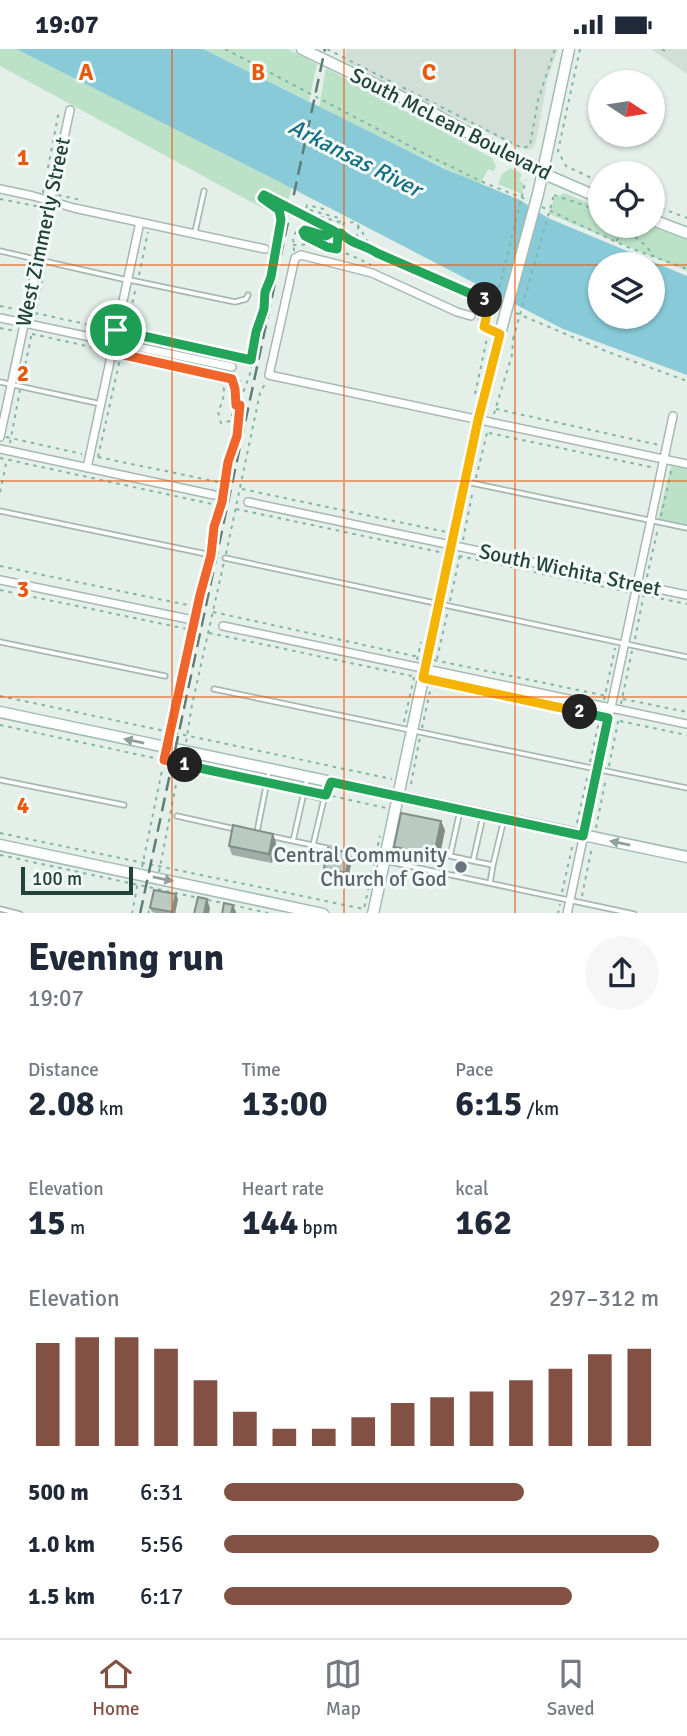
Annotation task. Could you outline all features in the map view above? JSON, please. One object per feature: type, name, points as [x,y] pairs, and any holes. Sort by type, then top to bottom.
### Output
[{"type":"street","name":"South McLean Boulevard","points":[[302,49],[418,106],[542,173],[588,193]]},
{"type":"street","points":[[373,913],[380,861],[399,796],[425,669],[444,605],[470,482],[478,420],[538,194],[569,49]]},
{"type":"street","name":"West Zimmerly Street","points":[[0,437],[70,110]]},
{"type":"street","points":[[0,189],[50,197],[140,222],[265,249]]},
{"type":"street","points":[[88,468],[140,222]]},
{"type":"street","points":[[665,225],[687,233]]},
{"type":"street","points":[[471,316],[355,267],[302,255],[295,258],[269,375],[687,464]]},
{"type":"street","points":[[0,318],[232,367]]},
{"type":"street","points":[[567,913],[589,837],[597,769],[641,590],[668,460],[667,448],[673,416]]},
{"type":"street","points":[[5,453],[214,495]]},
{"type":"street","name":"South Wichita Street","points":[[248,502],[641,590],[687,595]]},
{"type":"street","points":[[0,580],[188,619]]},
{"type":"street","points":[[223,626],[687,724]]},
{"type":"street","points":[[0,712],[687,857]]},
{"type":"street","points":[[0,845],[140,874],[159,872],[323,913]]},
{"type":"lane","points":[[195,234],[204,191]]},
{"type":"lane","points":[[0,251],[234,302],[246,299],[248,295]]},
{"type":"lane","points":[[0,382],[101,404]]},
{"type":"lane","points":[[470,482],[687,528]]},
{"type":"lane","points":[[0,511],[211,555]]},
{"type":"lane","points":[[225,558],[687,657]]},
{"type":"lane","points":[[0,642],[165,676]]},
{"type":"lane","points":[[214,689],[687,788]]},
{"type":"lane","points":[[270,769],[257,833],[634,913]]},
{"type":"lane","points":[[293,841],[308,777]]},
{"type":"lane","points":[[0,780],[124,805]]},
{"type":"lane","points":[[313,845],[331,782]]},
{"type":"lane","points":[[304,792],[325,797]]},
{"type":"lane","points":[[460,810],[450,856],[494,865]]},
{"type":"lane","points":[[473,861],[483,814]]},
{"type":"lane","points":[[177,816],[244,830]]},
{"type":"lane","points":[[490,883],[504,819]]},
{"type":"lane","points":[[456,876],[461,858]]},
{"type":"lane","points":[[0,909],[20,913]]},
{"type":"path","points":[[225,49],[427,155],[528,201]]},
{"type":"path","points":[[327,49],[523,148],[530,146],[538,100],[555,49]]},
{"type":"path","points":[[580,49],[558,151],[566,166],[588,176]]},
{"type":"path","points":[[662,49],[667,49]]},
{"type":"path","points":[[40,207],[50,197],[59,111]]},
{"type":"path","points":[[471,316],[481,320],[484,327],[489,329],[526,180]]},
{"type":"path","points":[[132,913],[211,555],[214,527],[221,506],[232,446],[237,436],[240,405],[251,371],[256,332],[271,277],[281,220],[279,210],[262,198],[264,195],[304,214],[346,239],[501,307]]},
{"type":"path","points":[[411,784],[412,732],[425,669],[444,605],[470,482],[512,355],[513,339],[550,203],[555,195],[588,207]]},
{"type":"path","points":[[50,197],[81,201]]},
{"type":"path","points":[[324,209],[307,205],[306,209],[341,220],[337,249]]},
{"type":"path","points":[[540,206],[645,252]]},
{"type":"path","points":[[665,210],[687,218]]},
{"type":"path","points":[[304,214],[340,222]]},
{"type":"path","points":[[339,233],[348,221],[358,225],[370,248]]},
{"type":"path","points":[[352,240],[358,234],[358,225]]},
{"type":"path","points":[[295,258],[294,233],[305,230],[326,236],[334,231]]},
{"type":"path","points":[[305,230],[305,236],[320,244],[377,268]]},
{"type":"path","points":[[616,241],[619,238]]},
{"type":"path","points":[[636,238],[651,252]]},
{"type":"path","points":[[293,245],[320,244]]},
{"type":"path","points":[[665,260],[687,269]]},
{"type":"path","points":[[0,492],[5,453],[11,438],[46,263]]},
{"type":"path","points":[[484,324],[490,302]]},
{"type":"path","points":[[0,306],[251,360]]},
{"type":"path","points":[[513,312],[608,352],[687,381]]},
{"type":"path","points":[[0,328],[21,332]]},
{"type":"path","points":[[31,334],[247,382]]},
{"type":"path","points":[[185,751],[260,393],[269,375]]},
{"type":"path","points":[[232,379],[236,405],[230,421],[221,423],[218,412],[224,388],[232,386]]},
{"type":"path","points":[[496,409],[667,448]]},
{"type":"path","points":[[486,433],[656,468]]},
{"type":"path","points":[[0,437],[224,483]]},
{"type":"path","points":[[0,458],[5,453]]},
{"type":"path","points":[[5,453],[221,506]]},
{"type":"path","points":[[581,902],[589,837],[608,771],[629,645],[668,460]]},
{"type":"path","points":[[240,489],[455,547],[641,590],[687,604]]},
{"type":"path","points":[[236,509],[455,547]]},
{"type":"path","points":[[0,566],[198,608]]},
{"type":"path","points":[[0,590],[193,630]]},
{"type":"path","points":[[213,612],[608,718]]},
{"type":"path","points":[[208,633],[613,697],[687,712]]},
{"type":"path","points":[[412,732],[425,669],[421,643]]},
{"type":"path","points":[[0,696],[392,779]]},
{"type":"path","points":[[618,720],[687,735]]},
{"type":"path","points":[[0,725],[304,792]]},
{"type":"path","points":[[159,872],[180,764]]},
{"type":"path","points":[[325,797],[386,808],[383,821]]},
{"type":"path","points":[[0,834],[140,874],[155,889],[272,913]]},
{"type":"path","points":[[0,855],[140,874],[159,872],[364,909],[380,861],[381,834]]},
{"type":"path","points":[[148,913],[155,889]]},
{"type":"shaded area","points":[[347,49],[558,49],[548,77],[536,142],[533,148],[528,150],[514,146],[345,62]]},
{"type":"shaded area","points":[[651,49],[687,49],[687,74]]},
{"type":"green space","points":[[0,49],[16,49],[292,188],[285,212],[277,216],[0,66]]},
{"type":"green space","points":[[203,49],[288,49],[317,64],[309,101]]},
{"type":"green space","points":[[326,68],[492,158],[496,166],[494,171],[488,169],[480,185],[319,107]]},
{"type":"green space","points":[[510,168],[522,174],[519,180],[524,184],[522,194],[498,184],[502,174]]},
{"type":"green space","points":[[564,193],[588,203],[588,230],[549,214],[554,198]]},
{"type":"green space","points":[[665,231],[687,239],[687,271],[665,262],[665,252],[641,252],[607,238],[665,238]]},
{"type":"green space","points":[[671,466],[687,469],[687,525],[658,519]]},
{"type":"water","name":"Arkansas River","points":[[16,49],[203,49],[445,169],[520,200],[548,218],[588,235],[588,238],[596,238],[629,252],[588,252],[588,329],[665,329],[665,267],[687,276],[687,375],[563,329]]},
{"type":"building","points":[[401,813],[441,821],[434,855],[394,847]]},
{"type":"building","points":[[233,825],[273,834],[269,854],[229,846]]},
{"type":"building","points":[[328,848],[350,853],[346,873],[324,868]]},
{"type":"building","points":[[154,890],[176,894],[172,912],[150,908]]},
{"type":"building","points":[[198,897],[207,899],[204,913],[194,913]]},
{"type":"building","points":[[224,903],[233,905],[231,913],[222,913]]},
{"type":"railway","points":[[140,913],[325,49]]},
{"type":"place","name":"Central Community Church of God","points":[[461,867]]},
{"type":"route","points":[[264,195],[334,231],[326,236],[305,230],[303,232],[305,236],[327,247],[337,249],[338,233],[341,233],[346,239],[365,245],[377,253],[490,302],[484,327],[500,334],[478,420],[423,678],[608,718],[583,836],[331,782],[326,795],[164,760],[204,576],[211,555],[224,479],[237,436],[240,405],[236,405],[232,379],[111,352],[116,330],[251,360],[264,309],[265,292],[271,277],[281,220],[279,210],[262,198],[264,195]]}]
